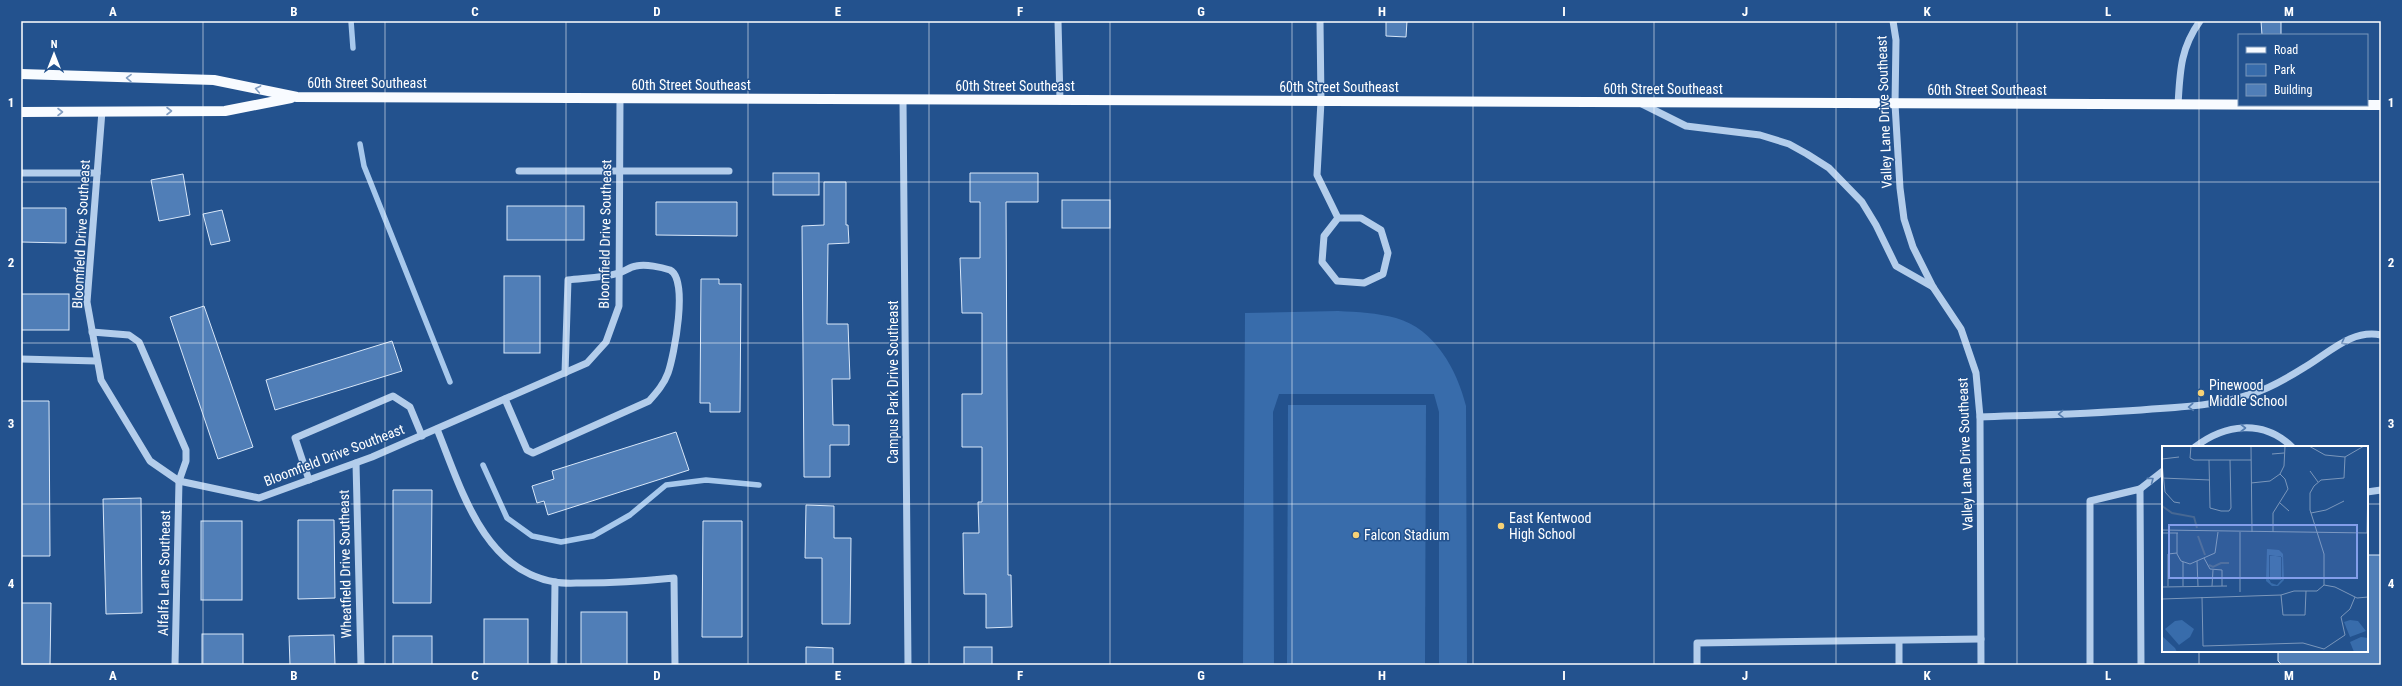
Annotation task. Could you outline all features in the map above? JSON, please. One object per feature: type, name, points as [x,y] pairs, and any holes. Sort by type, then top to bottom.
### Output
[{"type":"main road","name":"60th Street Southeast","points":[[21,74],[214,80],[296,97],[903,100],[1321,100],[1640,103],[2238,105]]},
{"type":"main road","name":"60th Street Southeast","points":[[21,112],[225,111],[296,97]]},
{"type":"main road","name":"60th Street Southeast","points":[[2368,105],[2381,105]]},
{"type":"street","points":[[1058,21],[1060,100]]},
{"type":"street","points":[[1320,21],[1321,100],[1318,175],[1338,218]]},
{"type":"street","name":"Valley Lane Drive Southeast","points":[[1892,21],[1896,40],[1895,104],[1900,188],[1904,219],[1913,247],[1933,287],[1960,329],[1976,373],[1980,417],[1981,665]]},
{"type":"street","points":[[2178,105],[2181,59],[2188,38],[2200,21]]},
{"type":"street","name":"Bloomfield Drive Southeast","points":[[102,111],[87,302],[101,380],[150,461],[179,481],[259,498],[356,463],[422,436],[565,373],[587,363],[606,342],[619,306],[620,99]]},
{"type":"street","name":"Campus Park Drive Southeast","points":[[903,100],[908,665]]},
{"type":"street","points":[[1640,103],[1686,126],[1760,135],[1789,144],[1807,154],[1829,168],[1862,202],[1876,225],[1896,266],[1933,287]]},
{"type":"street","points":[[519,171],[729,171]]},
{"type":"street","points":[[21,173],[97,173]]},
{"type":"street","points":[[1338,218],[1361,218],[1381,230],[1388,253],[1383,274],[1364,283],[1337,281],[1322,262],[1324,236],[1338,218]]},
{"type":"street","points":[[505,399],[527,450],[533,453],[639,407],[649,401],[663,385],[668,372],[680,301],[680,289],[676,276],[671,271],[660,267],[636,266],[619,273],[568,280],[565,373]]},
{"type":"street","name":"Alfalfa Lane Southeast","points":[[92,332],[129,335],[139,342],[186,450],[186,461],[179,481],[175,665]]},
{"type":"street","points":[[1980,417],[2088,414],[2204,406],[2252,394],[2306,367],[2330,350],[2352,338],[2373,334],[2381,335]]},
{"type":"street","points":[[21,359],[97,361]]},
{"type":"street","points":[[309,480],[295,438],[394,396],[410,407],[422,436]]},
{"type":"street","points":[[2196,446],[2211,435],[2239,428],[2258,429],[2280,435],[2291,446]]},
{"type":"street","points":[[437,429],[467,504],[490,543],[519,570],[555,582],[611,583],[674,578],[675,665]]},
{"type":"street","name":"Wheatfield Drive Southeast","points":[[356,463],[361,665]]},
{"type":"street","points":[[2090,665],[2090,501],[2140,489],[2162,472]]},
{"type":"street","points":[[2140,489],[2141,665]]},
{"type":"street","points":[[2368,492],[2381,490]]},
{"type":"street","points":[[554,665],[555,582]]},
{"type":"street","points":[[1697,665],[1697,643],[1981,639]]},
{"type":"street","points":[[1899,641],[1899,665]]},
{"type":"green space","points":[[1338,311],[1389,316],[1410,323],[1433,341],[1450,365],[1462,392],[1466,406],[1467,665],[1439,665],[1439,412],[1434,394],[1279,394],[1273,412],[1274,665],[1243,665],[1245,313]]},
{"type":"green space","name":"Falcon Stadium","points":[[1288,405],[1426,405],[1425,665],[1287,665]]},
{"type":"building","points":[[1386,21],[1407,21],[1406,37],[1386,36]]},
{"type":"building","points":[[2261,21],[2281,21],[2281,34],[2262,34]]},
{"type":"building","points":[[773,173],[819,173],[819,195],[773,195]]},
{"type":"building","points":[[970,173],[1038,173],[1038,202],[1006,202],[1008,575],[1011,575],[1012,627],[986,628],[986,594],[964,594],[963,533],[979,533],[978,502],[982,502],[982,447],[962,447],[962,394],[982,394],[982,313],[962,313],[960,258],[980,258],[980,202],[970,202]]},
{"type":"building","points":[[183,174],[190,215],[159,221],[151,180]]},
{"type":"building","points":[[824,182],[846,182],[846,225],[848,225],[849,243],[828,244],[827,324],[848,324],[850,379],[832,379],[833,425],[849,425],[849,445],[830,445],[830,477],[804,477],[802,226],[824,225]]},
{"type":"building","points":[[1062,200],[1110,200],[1110,228],[1062,228]]},
{"type":"building","points":[[656,202],[737,202],[737,236],[656,235]]},
{"type":"building","points":[[507,206],[584,206],[584,240],[507,240]]},
{"type":"building","points":[[21,208],[66,208],[66,243],[21,242]]},
{"type":"building","points":[[222,210],[230,241],[211,245],[203,214]]},
{"type":"building","points":[[504,276],[540,276],[540,353],[504,353]]},
{"type":"building","points":[[701,279],[719,279],[719,284],[741,284],[740,412],[710,412],[710,403],[700,403]]},
{"type":"building","points":[[21,294],[69,294],[69,330],[21,330]]},
{"type":"building","points":[[204,306],[253,447],[218,459],[170,317]]},
{"type":"building","points":[[392,341],[402,371],[275,410],[266,380]]},
{"type":"building","points":[[21,401],[49,401],[50,556],[21,556]]},
{"type":"building","points":[[676,432],[689,470],[548,515],[544,501],[537,503],[532,486],[554,479],[552,471]]},
{"type":"building","points":[[393,490],[432,490],[431,603],[393,603]]},
{"type":"building","points":[[141,498],[142,613],[106,614],[103,499]]},
{"type":"building","points":[[806,505],[834,506],[834,538],[851,538],[850,624],[822,624],[822,558],[805,558]]},
{"type":"building","points":[[298,520],[334,520],[335,598],[298,599]]},
{"type":"building","points":[[201,521],[242,521],[242,600],[201,600]]},
{"type":"building","points":[[703,521],[742,521],[742,637],[702,637]]},
{"type":"building","points":[[2368,555],[2381,555],[2381,665],[2282,665],[2278,661],[2278,652],[2368,652]]},
{"type":"building","points":[[21,603],[51,603],[50,665],[21,665]]},
{"type":"building","points":[[581,612],[627,612],[627,665],[581,665]]},
{"type":"building","points":[[484,619],[528,619],[528,665],[484,665]]},
{"type":"building","points":[[202,634],[243,634],[243,665],[202,665]]},
{"type":"building","points":[[334,635],[335,665],[290,665],[289,636]]},
{"type":"building","points":[[393,636],[432,636],[432,665],[393,665]]},
{"type":"building","points":[[806,647],[833,648],[833,665],[806,665]]},
{"type":"building","points":[[964,647],[992,647],[992,665],[964,665]]},
{"type":"waterway","points":[[351,21],[353,48]]},
{"type":"waterway","points":[[360,144],[364,166],[450,382]]},
{"type":"waterway","points":[[483,465],[507,518],[532,536],[561,542],[593,536],[630,515],[666,485],[706,480],[759,485]]},
{"type":"place","name":"Pinewood Middle School","points":[[2201,393]]},
{"type":"place","name":"East Kentwood High School","points":[[1501,526]]},
{"type":"place","name":"Falcon Stadium","points":[[1356,535]]}]
